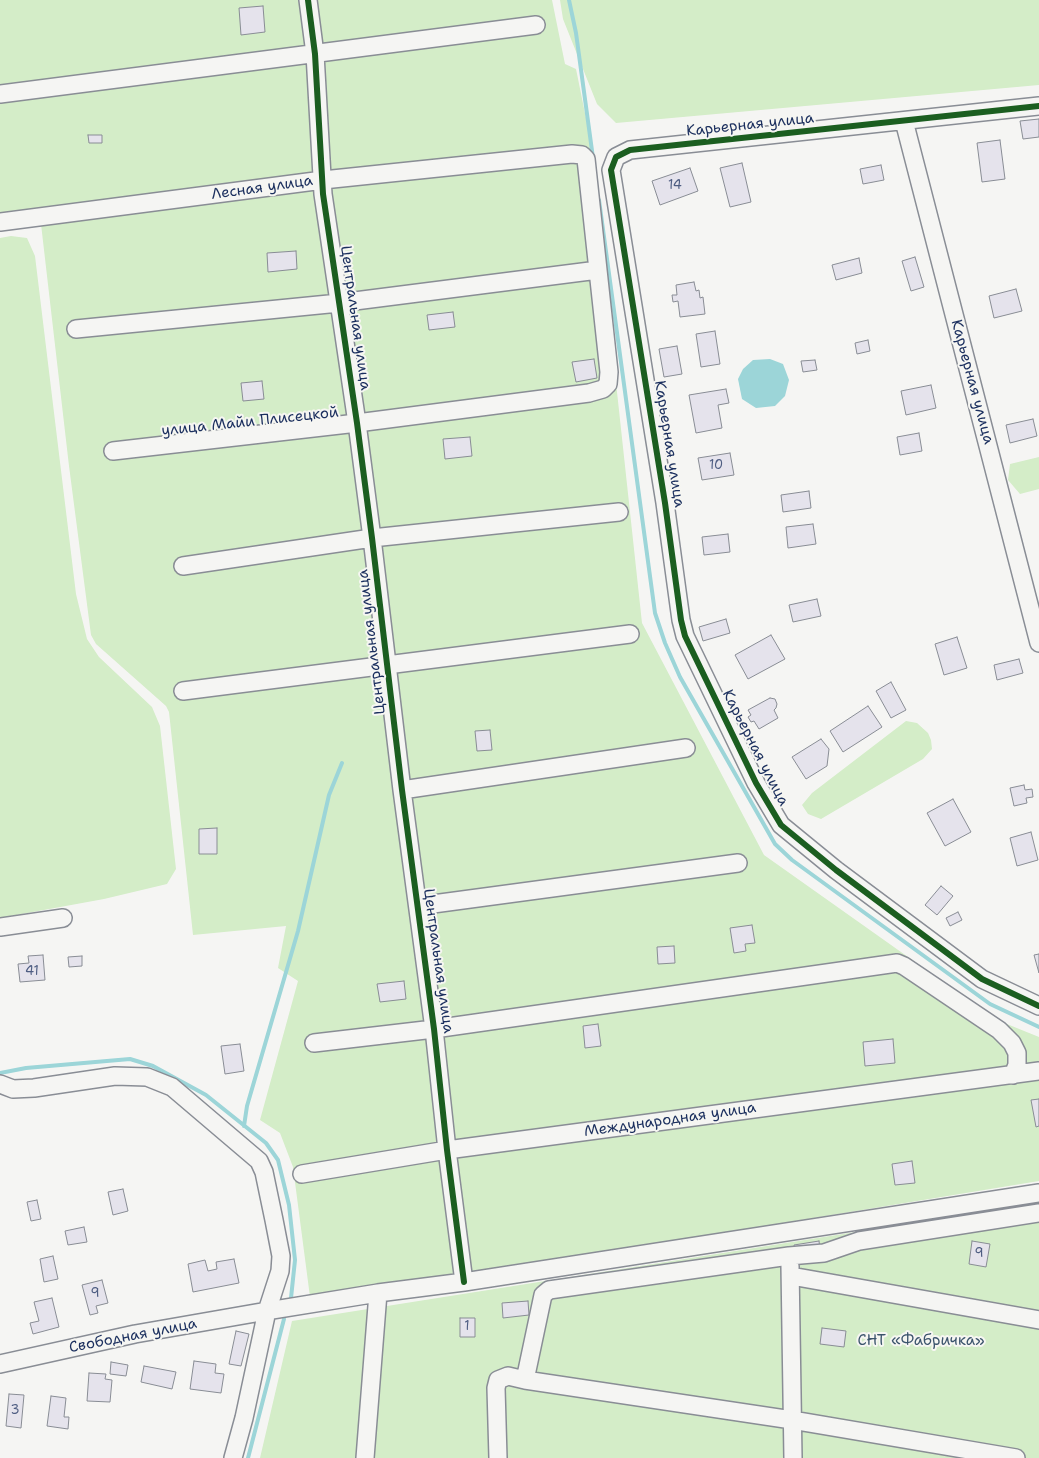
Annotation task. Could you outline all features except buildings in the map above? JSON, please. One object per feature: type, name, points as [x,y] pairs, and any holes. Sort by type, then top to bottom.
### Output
[{"type":"street","name":"Центральная улица","points":[[308,0],[315,54],[323,194],[357,423],[372,538],[402,790],[434,1029],[447,1150],[464,1282]]},
{"type":"street","points":[[0,94],[536,25]]},
{"type":"street","name":"Карьерная улица","points":[[1039,106],[630,150],[616,157],[611,170],[665,503],[681,620],[685,636],[756,783],[781,825],[836,870],[982,979],[1039,1006]]},
{"type":"street","name":"Карьерная улица","points":[[904,121],[1039,642]]},
{"type":"street","name":"Лесная улица","points":[[0,222],[323,180],[572,154],[582,155],[586,159],[598,270]]},
{"type":"street","points":[[76,328],[339,302],[598,270]]},
{"type":"street","name":"улица Майи Плисецкой","points":[[112,451],[357,423],[589,393],[603,389],[608,384],[609,372],[598,270]]},
{"type":"street","points":[[182,566],[372,538],[619,512]]},
{"type":"street","points":[[184,692],[630,634]]},
{"type":"street","points":[[402,790],[686,748]]},
{"type":"street","points":[[418,906],[738,863]]},
{"type":"street","points":[[0,927],[63,918]]},
{"type":"street","points":[[314,1043],[434,1029],[897,963],[904,966],[999,1030],[1012,1042],[1017,1053],[1017,1065],[1013,1075]]},
{"type":"street","name":"Международная улица","points":[[302,1174],[447,1150],[1039,1071]]},
{"type":"street","points":[[0,1084],[13,1089],[34,1088],[115,1076],[147,1077],[172,1087],[259,1161],[264,1172],[280,1256],[280,1271],[267,1311],[244,1418],[233,1458]]},
{"type":"street","name":"Свободная улица","points":[[0,1364],[135,1334],[267,1311],[1039,1193]]},
{"type":"street","points":[[524,1380],[543,1295],[549,1290],[789,1256],[824,1253],[859,1240],[1039,1213]]},
{"type":"street","points":[[787,1232],[791,1276],[792,1458]]},
{"type":"street","points":[[791,1276],[1039,1320]]},
{"type":"street","points":[[365,1458],[378,1293]]},
{"type":"street","points":[[498,1458],[496,1388],[498,1380],[508,1376],[524,1380],[792,1420],[1016,1458]]},
{"type":"green space","points":[[0,0],[552,0],[565,64],[576,69],[589,133],[642,623],[764,855],[997,1020],[1039,1037],[1039,1181],[472,1274],[469,1253],[461,1253],[456,1276],[310,1297],[293,1167],[280,1133],[260,1120],[298,981],[278,968],[286,926],[193,935],[169,712],[166,706],[96,644],[91,635],[69,466],[41,224],[0,229]]},
{"type":"green space","points":[[560,0],[1039,0],[1039,85],[616,123],[597,104],[563,19]]},
{"type":"green space","points":[[11,236],[27,238],[35,256],[76,594],[87,639],[99,657],[152,707],[160,726],[176,869],[167,884],[104,899],[0,918],[0,238]]},
{"type":"green space","points":[[1039,457],[1039,489],[1020,494],[1008,480],[1010,464]]},
{"type":"green space","points":[[906,721],[917,723],[928,733],[931,740],[932,749],[923,759],[821,819],[808,814],[802,805],[812,793]]},
{"type":"green space","name":"СНТ «Фабричка»","points":[[1039,1203],[1039,1458],[260,1458],[292,1321]]},
{"type":"water","points":[[770,359],[783,364],[789,380],[785,396],[775,406],[756,408],[742,399],[738,379],[743,369],[753,360]]},
{"type":"waterway","points":[[569,0],[576,33],[593,158]]},
{"type":"waterway","points":[[599,200],[655,613],[665,643],[680,677],[775,844],[792,860],[990,1004],[1039,1027]]},
{"type":"waterway","points":[[244,1126],[247,1106],[298,931],[329,795],[342,763]]},
{"type":"waterway","points":[[0,1073],[26,1068],[130,1059],[153,1066],[206,1095],[266,1143],[278,1160],[289,1205],[295,1260],[291,1298]]},
{"type":"waterway","points":[[248,1458],[284,1319]]},
{"type":"cycle path","points":[[308,0],[315,54],[323,194],[357,423],[372,538],[402,790],[434,1029],[447,1150],[464,1282]]},
{"type":"cycle path","points":[[1039,106],[630,150],[616,157],[611,170],[665,503],[681,620],[685,636],[756,783],[781,825],[836,870],[982,979],[1039,1006]]}]
